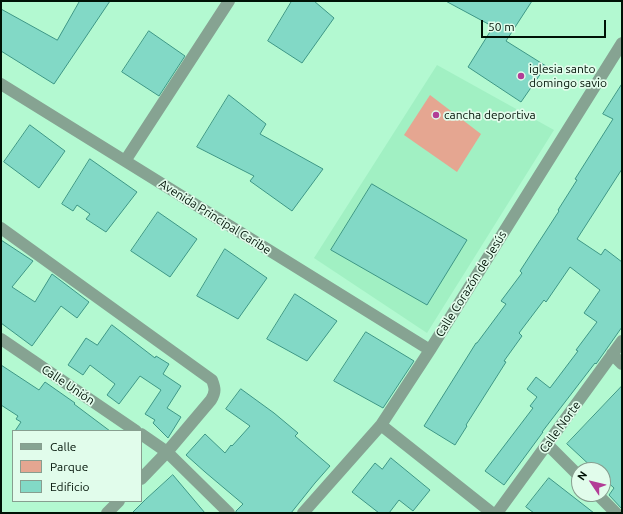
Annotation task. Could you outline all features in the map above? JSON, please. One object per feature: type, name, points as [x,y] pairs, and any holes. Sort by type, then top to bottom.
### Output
[{"type":"street","points":[[125,161],[229,1]]},
{"type":"street","name":"Calle Corazón de Jesús","points":[[304,513],[381,425],[430,350],[622,43]]},
{"type":"street","name":"Avenida Principal Caribe","points":[[1,84],[430,350]]},
{"type":"street","points":[[1,228],[212,380],[215,387],[215,393],[211,400],[168,452],[142,478]]},
{"type":"street","name":"Calle Unión","points":[[1,339],[135,430]]},
{"type":"street","name":"Calle Norte","points":[[497,513],[622,341]]},
{"type":"street","points":[[612,354],[622,364]]},
{"type":"street","points":[[381,425],[492,513]]},
{"type":"street","points":[[142,435],[168,452],[229,513]]},
{"type":"street","points":[[548,444],[571,468]]},
{"type":"street","points":[[107,513],[118,502]]},
{"type":"street","points":[[605,502],[616,513]]},
{"type":"shaded area","points":[[437,65],[554,130],[427,333],[314,258]]},
{"type":"green space","name":"cancha deportiva","points":[[430,95],[481,134],[457,172],[404,135]]},
{"type":"building","points":[[80,1],[110,1],[54,84],[1,51],[1,9],[57,40]]},
{"type":"building","points":[[292,1],[314,1],[334,18],[302,63],[268,41]]},
{"type":"building","points":[[446,1],[532,1],[506,41],[546,66],[521,102],[468,67],[493,27]]},
{"type":"building","points":[[149,31],[185,56],[159,96],[122,72]]},
{"type":"building","points":[[622,84],[622,169],[577,239],[601,255],[605,249],[622,262],[622,327],[596,364],[595,363],[542,432],[504,485],[485,471],[533,408],[530,406],[537,397],[527,389],[536,377],[550,388],[578,351],[576,350],[597,322],[584,313],[600,290],[570,267],[546,302],[544,300],[519,333],[522,336],[504,361],[506,362],[455,445],[424,426],[476,343],[506,304],[501,301],[522,273],[520,271],[559,211],[558,210],[577,180],[575,179],[613,119],[603,114]]},
{"type":"building","points":[[229,95],[266,124],[260,134],[323,169],[292,211],[250,181],[254,176],[197,147]]},
{"type":"building","points":[[30,125],[65,151],[39,188],[4,162]]},
{"type":"building","points":[[90,159],[137,192],[106,232],[86,219],[90,214],[77,205],[73,211],[62,204]]},
{"type":"building","points":[[372,184],[467,240],[427,305],[331,250]]},
{"type":"building","points":[[158,212],[197,239],[170,277],[131,251]]},
{"type":"building","points":[[1,240],[33,261],[12,287],[35,302],[52,274],[89,302],[77,318],[61,306],[32,346],[1,323]]},
{"type":"building","points":[[225,249],[267,278],[238,319],[197,296]]},
{"type":"building","points":[[295,294],[337,321],[307,361],[267,339]]},
{"type":"building","points":[[112,325],[155,358],[156,356],[169,364],[163,374],[181,386],[167,408],[181,417],[168,438],[153,423],[155,420],[145,414],[161,390],[140,376],[119,404],[107,395],[115,384],[90,365],[83,375],[68,365],[86,338],[97,345]]},
{"type":"building","points":[[366,332],[414,361],[383,408],[334,381]]},
{"type":"building","points":[[1,365],[39,390],[45,382],[75,403],[74,404],[109,430],[16,430],[21,422],[16,419],[18,416],[1,405]]},
{"type":"building","points":[[622,386],[622,509],[611,497],[611,492],[614,488],[611,485],[611,462],[586,462],[567,444]]},
{"type":"building","points":[[241,389],[298,433],[295,436],[330,466],[291,513],[236,513],[236,511],[243,504],[186,455],[205,434],[225,453],[250,426],[226,409]]},
{"type":"building","points":[[391,458],[430,490],[413,511],[399,500],[389,513],[379,513],[352,492],[375,463],[382,469]]},
{"type":"building","points":[[173,475],[205,513],[132,513],[145,500]]},
{"type":"building","points":[[549,478],[571,495],[571,502],[580,502],[594,513],[534,513],[526,507]]},
{"type":"place","name":"iglesia santo domingo savio","points":[[521,76]]},
{"type":"place","name":"cancha deportiva","points":[[436,115]]}]
